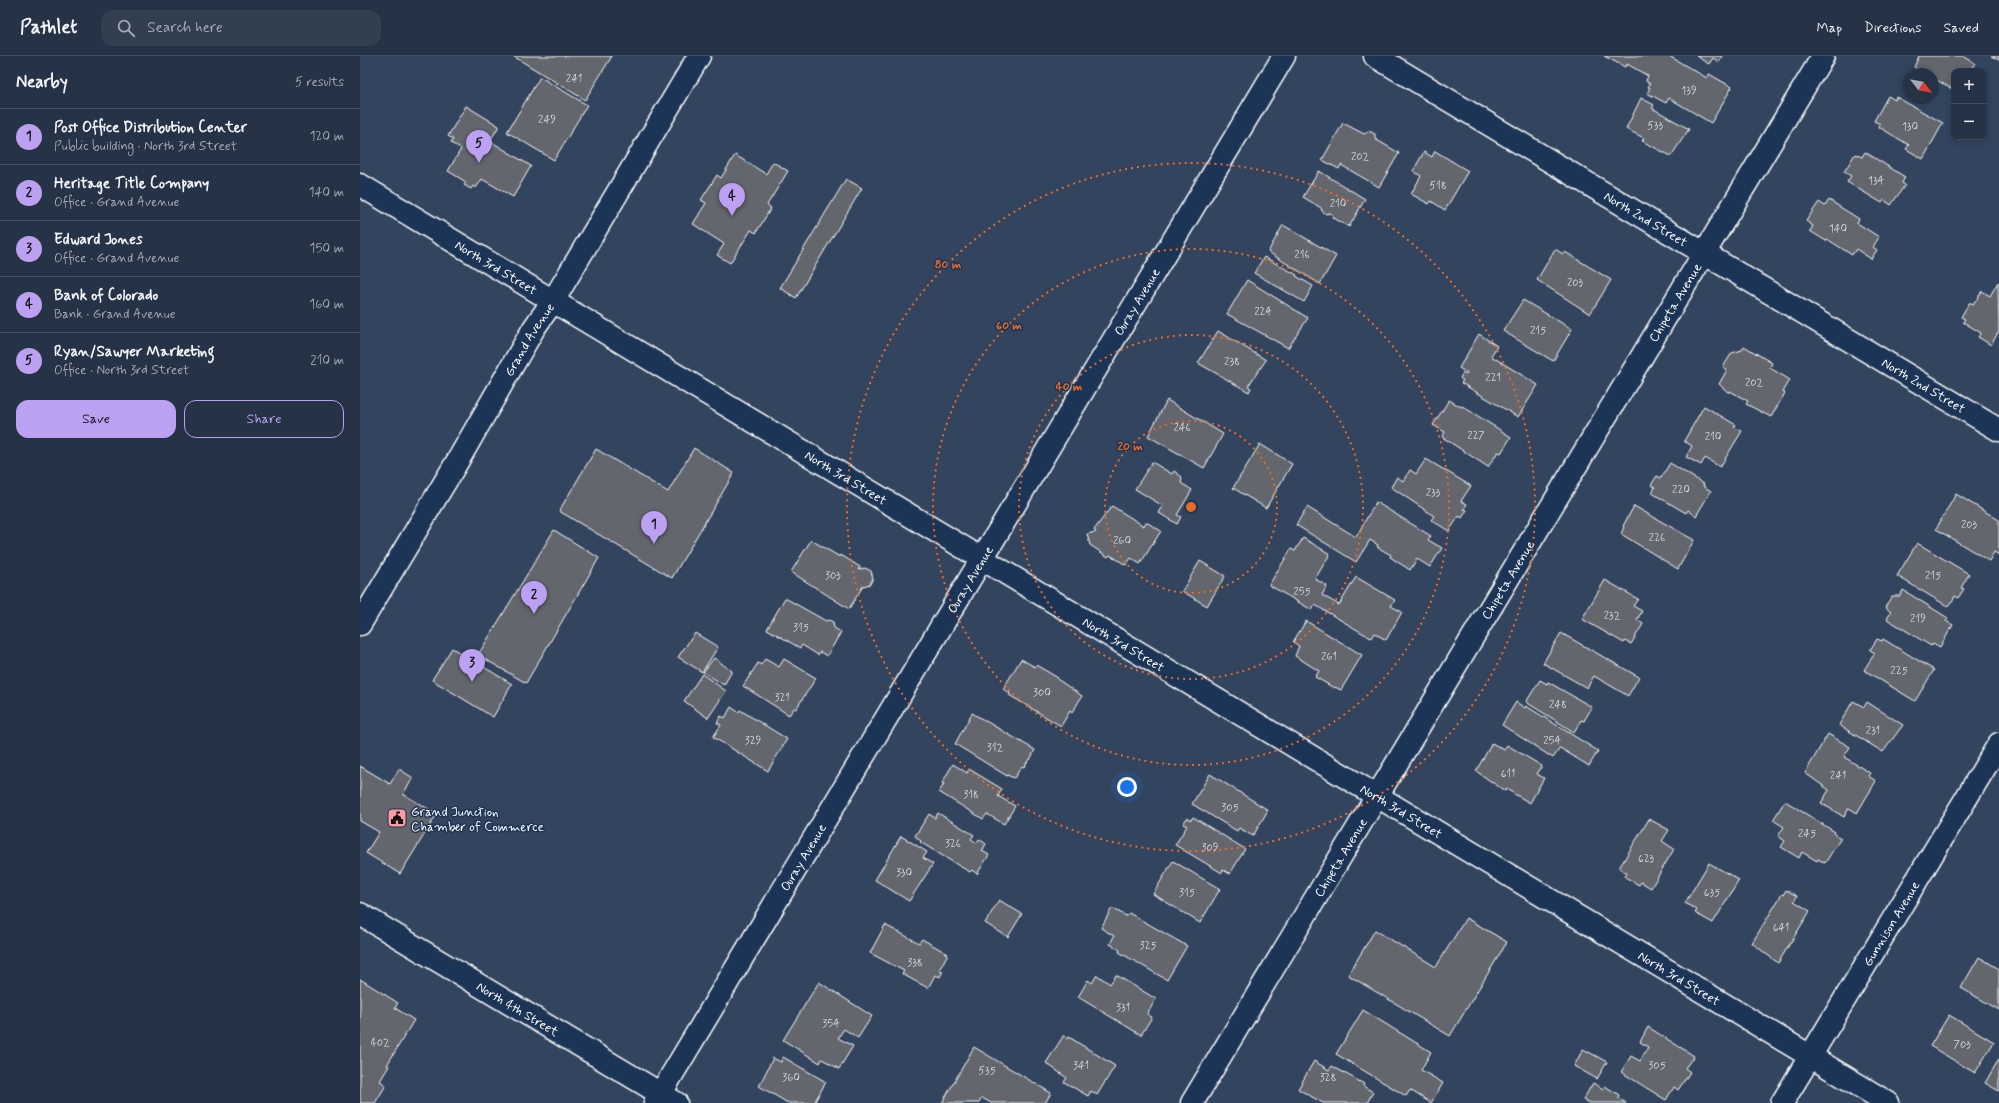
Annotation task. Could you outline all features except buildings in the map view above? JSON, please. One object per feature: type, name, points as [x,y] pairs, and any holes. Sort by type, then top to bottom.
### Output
[{"type":"street","name":"Grand Avenue","points":[[360,624],[457,462],[534,328],[553,301],[699,56]]},
{"type":"street","name":"Ouray Avenue","points":[[664,1100],[982,558],[1284,56]]},
{"type":"street","name":"North 2nd Street","points":[[1375,56],[1999,430]]},
{"type":"street","name":"Chipeta Avenue","points":[[1192,1103],[1823,56]]},
{"type":"street","name":"North 3rd Street","points":[[360,185],[1888,1103]]},
{"type":"street","name":"Gunnison Avenue","points":[[1782,1103],[1999,744]]},
{"type":"street","name":"North 4th Street","points":[[360,914],[664,1100]]},
{"type":"place","name":"Ryan/Sawyer Marketing","points":[[479,163]]},
{"type":"place","name":"Bank of Colorado","points":[[732,216]]},
{"type":"place","name":"Post Office Distribution Center","points":[[654,544]]},
{"type":"place","name":"Heritage Title Company","points":[[534,614]]},
{"type":"place","name":"Edward Jones","points":[[472,682]]},
{"type":"place","name":"Grand Junction Chamber of Commerce","points":[[397,818]]}]
